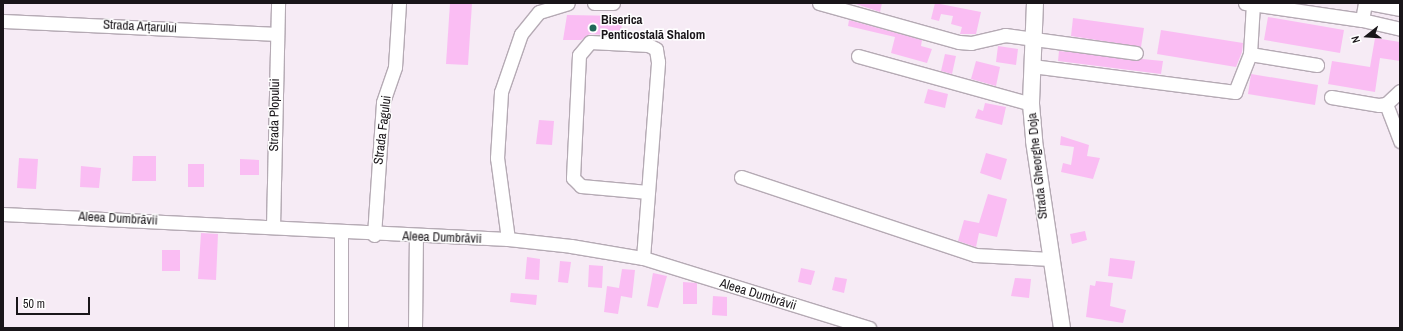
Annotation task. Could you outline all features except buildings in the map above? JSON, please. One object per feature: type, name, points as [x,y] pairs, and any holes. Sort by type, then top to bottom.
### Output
[{"type":"main road","name":"Strada Gheorghe Doja","points":[[1035,3],[1031,104],[1051,259],[1062,328]]},
{"type":"street","name":"Strada Plopului","points":[[273,227],[278,3]]},
{"type":"street","name":"Strada Fagului","points":[[374,235],[383,102],[395,67],[399,3]]},
{"type":"street","points":[[508,239],[497,158],[501,92],[521,34],[539,12],[568,3]]},
{"type":"street","points":[[594,3],[613,3]]},
{"type":"street","points":[[818,3],[959,42],[972,43],[1005,35],[1136,53]]},
{"type":"street","points":[[1362,20],[1365,3]]},
{"type":"street","points":[[1369,3],[1400,9]]},
{"type":"street","points":[[1032,66],[1235,92],[1250,54],[1249,4],[1362,20],[1400,29]]},
{"type":"street","name":"Strada Arțarului","points":[[3,21],[277,34]]},
{"type":"street","points":[[643,258],[648,192],[656,50],[648,45],[590,42],[578,55],[573,178],[581,186],[648,192]]},
{"type":"street","points":[[1250,54],[1317,64]]},
{"type":"street","points":[[858,56],[1031,104]]},
{"type":"street","points":[[1386,104],[1400,91]]},
{"type":"street","points":[[1331,97],[1386,104]]},
{"type":"street","points":[[1386,104],[1400,141]]},
{"type":"street","points":[[741,177],[975,255],[1051,259]]},
{"type":"street","name":"Aleea Dumbrăvii","points":[[3,214],[273,227],[374,235],[508,239],[643,258],[869,328]]},
{"type":"street","points":[[341,233],[341,328]]},
{"type":"street","points":[[415,328],[416,237]]},
{"type":"place","name":"Biserica Penticostală Shalom","points":[[593,28]]}]
